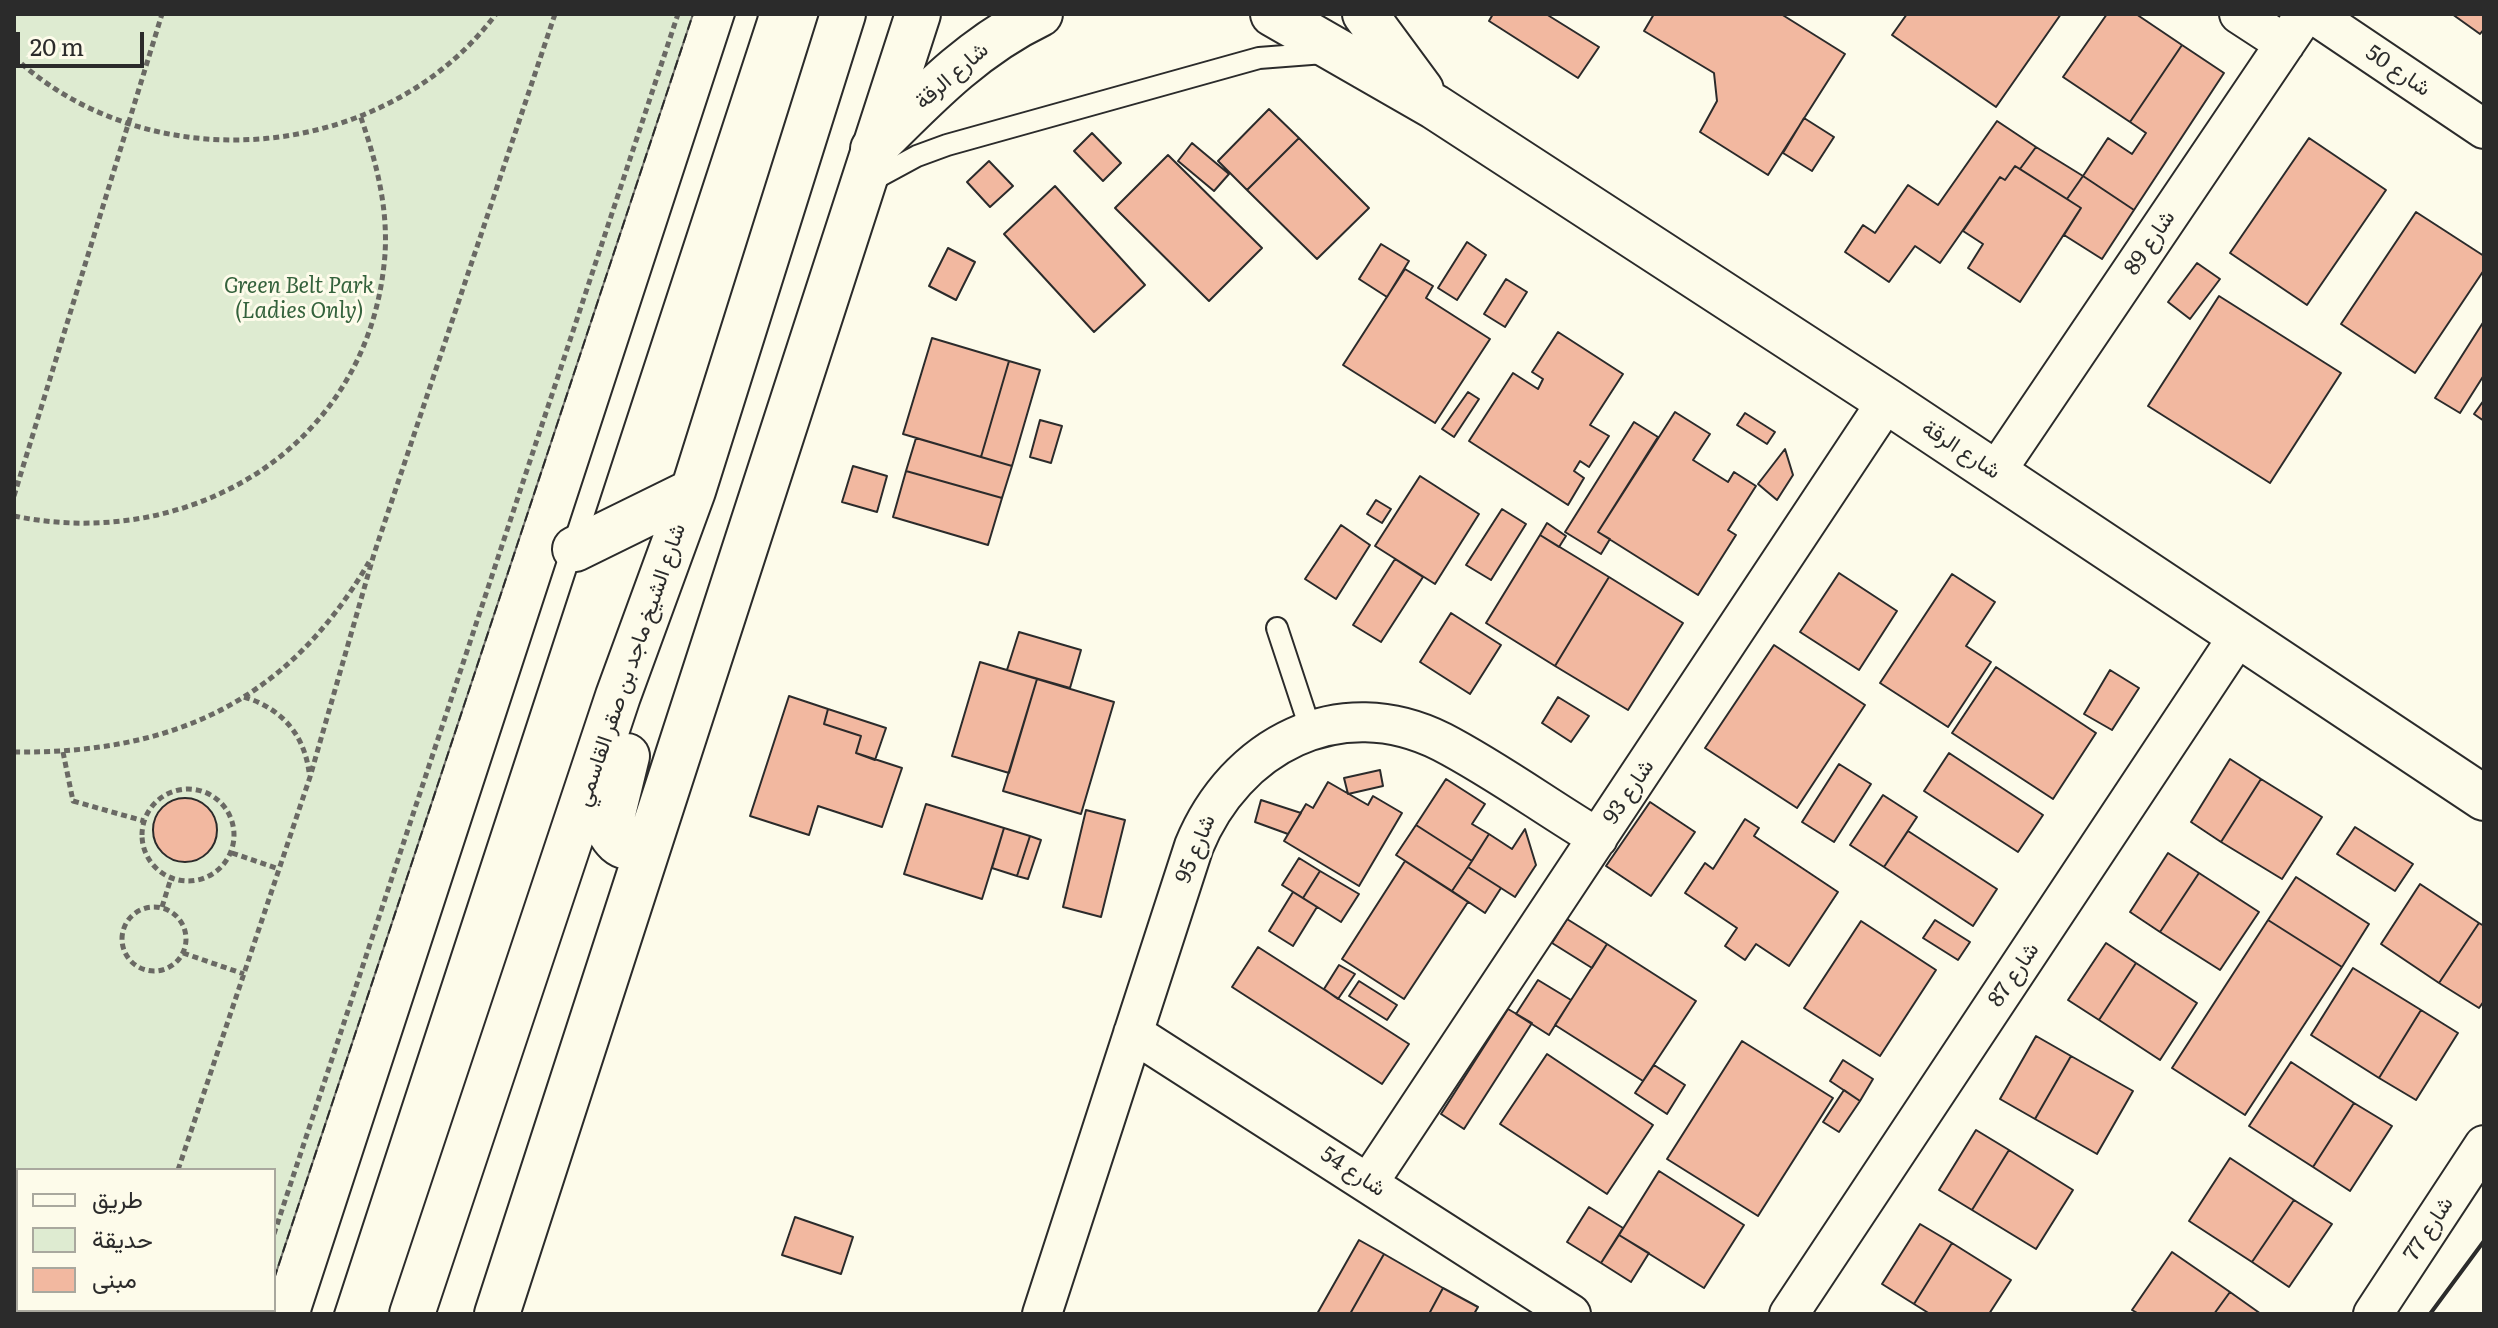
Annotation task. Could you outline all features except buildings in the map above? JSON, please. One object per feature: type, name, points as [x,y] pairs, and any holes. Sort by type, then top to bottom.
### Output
[{"type":"main road","name":"شارع الشيخ ماجد بن صقر القاسمي","points":[[412,1314],[618,696],[693,491],[843,14]]},
{"type":"main road","points":[[497,1314],[918,14]]},
{"type":"main road","name":"شارع الرقة","points":[[868,167],[968,57],[1012,27],[1040,14]]},
{"type":"main road","name":"شارع الرقة","points":[[1273,14],[1435,107],[1887,401],[2484,798]]},
{"type":"main road","name":"شارع الرقة","points":[[1365,14],[1435,107]]},
{"type":"main road","points":[[575,549],[693,491]]},
{"type":"main road","points":[[618,696],[628,718],[630,744],[609,830],[613,838],[627,848],[645,844],[651,837]]},
{"type":"street","points":[[2239,14],[2295,29]]},
{"type":"street","name":"شارع 50","points":[[2313,14],[2484,129]]},
{"type":"street","name":"شارع 89","points":[[1995,473],[2295,29]]},
{"type":"street","name":"شارع 93","points":[[1369,1182],[1887,401]]},
{"type":"street","name":"شارع 87","points":[[1789,1314],[2239,635]]},
{"type":"street","name":"شارع 95","points":[[1042,1314],[1205,819],[1220,795],[1260,756],[1311,731],[1364,724],[1417,732],[1442,742],[1598,838]]},
{"type":"street","name":"شارع 54","points":[[1133,1033],[1571,1314]]},
{"type":"street","name":"شارع 77","points":[[2373,1314],[2484,1145]]},
{"type":"lane","points":[[322,1314],[575,549],[747,14]]},
{"type":"lane","points":[[868,167],[889,169],[947,145],[1259,58],[1303,52],[1348,56]]},
{"type":"lane","points":[[1277,628],[1311,731]]},
{"type":"path","points":[[14,496],[162,14]]},
{"type":"path","points":[[14,57],[76,102],[128,126],[166,136],[245,142],[310,131],[389,103],[443,69],[496,14]]},
{"type":"path","points":[[179,1168],[310,777],[374,554],[555,14]]},
{"type":"path","points":[[276,1228],[678,14]]},
{"type":"path","points":[[14,516],[86,525],[165,515],[238,486],[302,437],[350,373],[367,337],[379,299],[384,261],[382,199],[373,151],[360,115]]},
{"type":"path","points":[[14,752],[111,748],[158,738],[188,727],[244,697],[276,674],[332,620],[374,554]]},
{"type":"path","points":[[244,697],[260,702],[288,722],[307,757],[310,777]]},
{"type":"path","points":[[63,752],[73,801],[144,821]]},
{"type":"path","points":[[174,790],[204,791],[228,810],[235,839],[232,853],[213,875],[185,882],[171,878],[159,872],[144,849],[144,821],[161,797],[174,790]]},
{"type":"path","points":[[232,853],[279,869]]},
{"type":"path","points":[[162,907],[171,878]]},
{"type":"path","points":[[162,907],[175,914],[183,925],[187,940],[183,953],[173,964],[160,970],[146,970],[133,964],[124,952],[122,937],[125,923],[134,913],[162,907]]},
{"type":"path","points":[[183,953],[244,974]]},
{"type":"green space","name":"Green Belt Park (Ladies Only)","points":[[14,14],[693,14],[276,1273],[276,1168],[16,1168],[16,1312],[262,1314],[14,1314]]},
{"type":"fence","points":[[276,1273],[693,14]]},
{"type":"wall","points":[[2430,1314],[2484,1241]]}]
